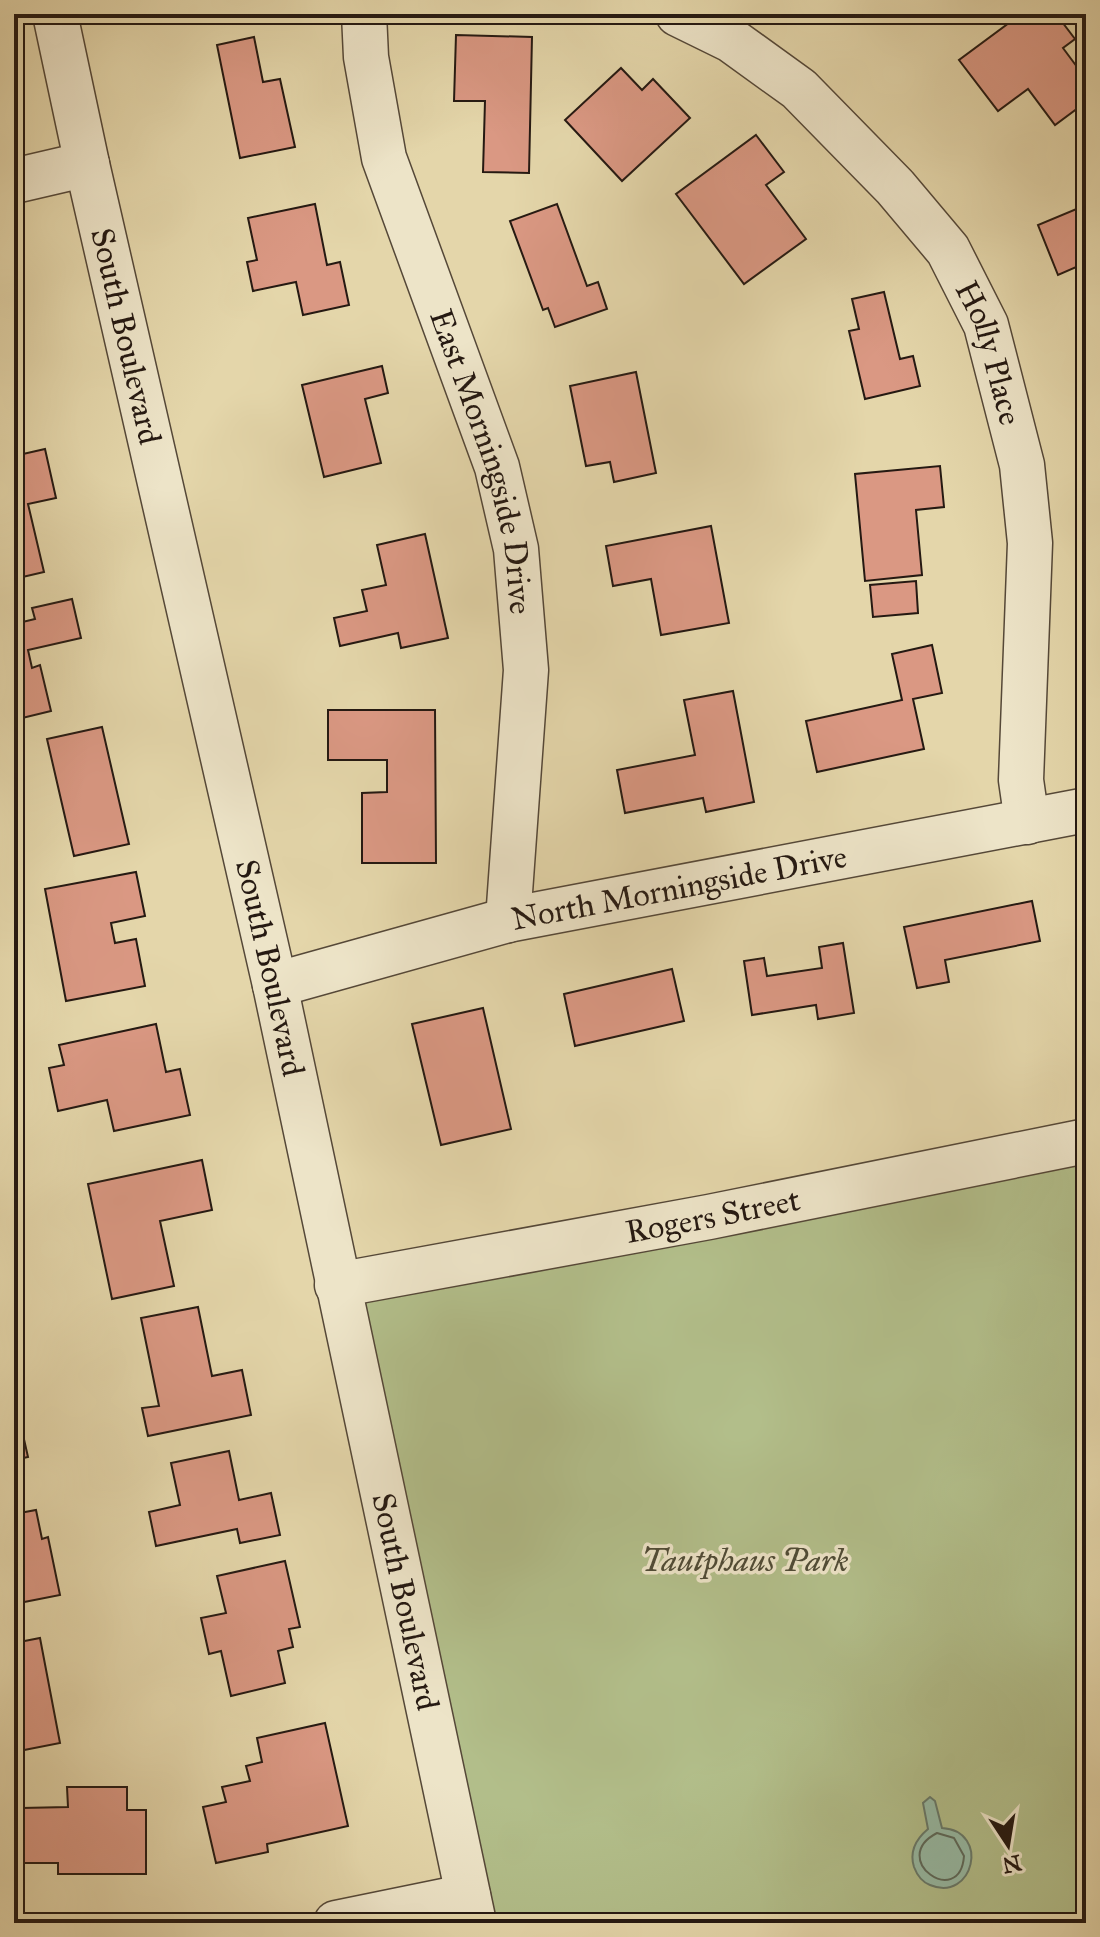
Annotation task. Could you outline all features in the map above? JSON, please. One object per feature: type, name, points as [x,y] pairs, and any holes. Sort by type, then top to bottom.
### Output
[{"type":"street","name":"South Boulevard","points":[[55,14],[275,985],[471,1909]]},
{"type":"street","name":"East Morningside Drive","points":[[364,14],[366,57],[384,158],[497,467],[516,549],[526,670],[508,920]]},
{"type":"street","name":"Holly Place","points":[[678,14],[731,40],[799,89],[895,187],[948,250],[986,325],[1022,465],[1030,543],[1021,780],[1027,822]]},
{"type":"street","points":[[14,181],[87,164]]},
{"type":"street","name":"North Morningside Drive","points":[[275,985],[508,920],[1086,810]]},
{"type":"street","name":"Rogers Street","points":[[337,1285],[709,1217],[1086,1141]]},
{"type":"street","points":[[336,1923],[471,1909]]},
{"type":"green space","name":"Tautphaus Park","points":[[1086,1141],[1086,1923],[474,1923],[337,1285]]},
{"type":"water","points":[[930,1797],[935,1801],[942,1828],[957,1832],[967,1841],[971,1852],[966,1876],[957,1884],[945,1888],[930,1885],[920,1878],[912,1856],[920,1837],[928,1829],[923,1803]]},
{"type":"building","points":[[883,14],[901,14],[894,23]]},
{"type":"building","points":[[1021,14],[1056,14],[1075,39],[1063,48],[1086,79],[1086,102],[1055,125],[1028,89],[998,111],[959,60]]},
{"type":"building","points":[[456,35],[532,37],[529,173],[483,172],[485,101],[454,101]]},
{"type":"building","points":[[254,37],[263,82],[280,79],[295,147],[240,158],[217,45]]},
{"type":"building","points":[[621,68],[642,90],[653,79],[690,118],[622,181],[565,120]]},
{"type":"building","points":[[756,135],[784,172],[766,185],[806,239],[744,284],[676,194]]},
{"type":"building","points":[[315,204],[327,265],[340,262],[349,305],[303,315],[296,282],[253,291],[247,262],[257,260],[248,218]]},
{"type":"building","points":[[557,204],[587,286],[598,282],[607,309],[555,327],[548,308],[543,310],[510,221]]},
{"type":"building","points":[[1086,205],[1086,292],[1076,267],[1058,275],[1038,225]]},
{"type":"building","points":[[884,292],[900,359],[913,356],[920,386],[865,399],[849,331],[859,329],[852,299]]},
{"type":"building","points":[[382,366],[388,393],[365,399],[381,463],[324,477],[302,385]]},
{"type":"building","points":[[636,372],[656,473],[614,482],[610,462],[586,466],[570,386]]},
{"type":"building","points":[[45,449],[56,498],[28,504],[44,572],[14,579],[14,456]]},
{"type":"building","points":[[940,466],[944,507],[916,510],[922,575],[865,581],[855,474]]},
{"type":"building","points":[[711,526],[729,623],[661,635],[651,579],[613,586],[606,546]]},
{"type":"building","points":[[425,534],[448,638],[401,648],[398,633],[340,646],[334,618],[367,611],[362,590],[386,585],[377,545]]},
{"type":"building","points":[[916,581],[918,613],[873,617],[870,585]]},
{"type":"building","points":[[72,599],[81,638],[28,650],[32,668],[40,665],[51,711],[14,720],[14,624],[35,619],[32,608]]},
{"type":"building","points":[[932,645],[942,693],[913,699],[924,749],[817,772],[806,721],[902,700],[892,654]]},
{"type":"building","points":[[733,691],[754,802],[706,812],[703,798],[625,813],[617,770],[695,755],[684,700]]},
{"type":"building","points":[[328,710],[435,710],[436,863],[362,863],[362,793],[387,792],[387,760],[328,760]]},
{"type":"building","points":[[102,727],[129,844],[74,856],[47,739]]},
{"type":"building","points":[[136,872],[145,916],[111,923],[115,943],[136,939],[145,986],[66,1001],[45,889]]},
{"type":"building","points":[[1032,901],[1040,941],[945,960],[949,982],[917,988],[904,927]]},
{"type":"building","points":[[843,943],[854,1013],[818,1019],[816,1005],[752,1015],[744,961],[764,958],[767,976],[822,968],[819,947]]},
{"type":"building","points":[[672,969],[684,1021],[575,1046],[564,994]]},
{"type":"building","points":[[483,1008],[511,1129],[441,1145],[412,1024]]},
{"type":"building","points":[[156,1024],[166,1072],[180,1069],[190,1115],[114,1131],[107,1100],[58,1111],[49,1068],[64,1065],[59,1045]]},
{"type":"building","points":[[202,1160],[212,1210],[160,1221],[174,1286],[112,1299],[88,1184]]},
{"type":"building","points":[[198,1307],[212,1376],[242,1370],[251,1415],[148,1436],[142,1408],[159,1406],[141,1318]]},
{"type":"building","points":[[14,1395],[28,1457],[14,1460]]},
{"type":"building","points":[[229,1451],[239,1500],[271,1493],[280,1535],[240,1543],[237,1529],[156,1546],[149,1512],[180,1505],[171,1463]]},
{"type":"building","points":[[36,1510],[42,1539],[48,1537],[60,1595],[14,1604],[14,1514]]},
{"type":"building","points":[[285,1561],[300,1627],[289,1629],[293,1647],[278,1651],[285,1683],[231,1696],[221,1651],[209,1654],[201,1618],[226,1613],[217,1576]]},
{"type":"building","points":[[40,1638],[60,1743],[14,1752],[14,1643]]},
{"type":"building","points":[[325,1723],[348,1826],[267,1844],[268,1852],[216,1863],[203,1807],[226,1802],[222,1787],[250,1781],[246,1766],[262,1762],[257,1738]]},
{"type":"building","points":[[67,1787],[127,1787],[127,1810],[146,1810],[146,1874],[58,1874],[58,1863],[22,1863],[22,1808],[68,1807]]}]
